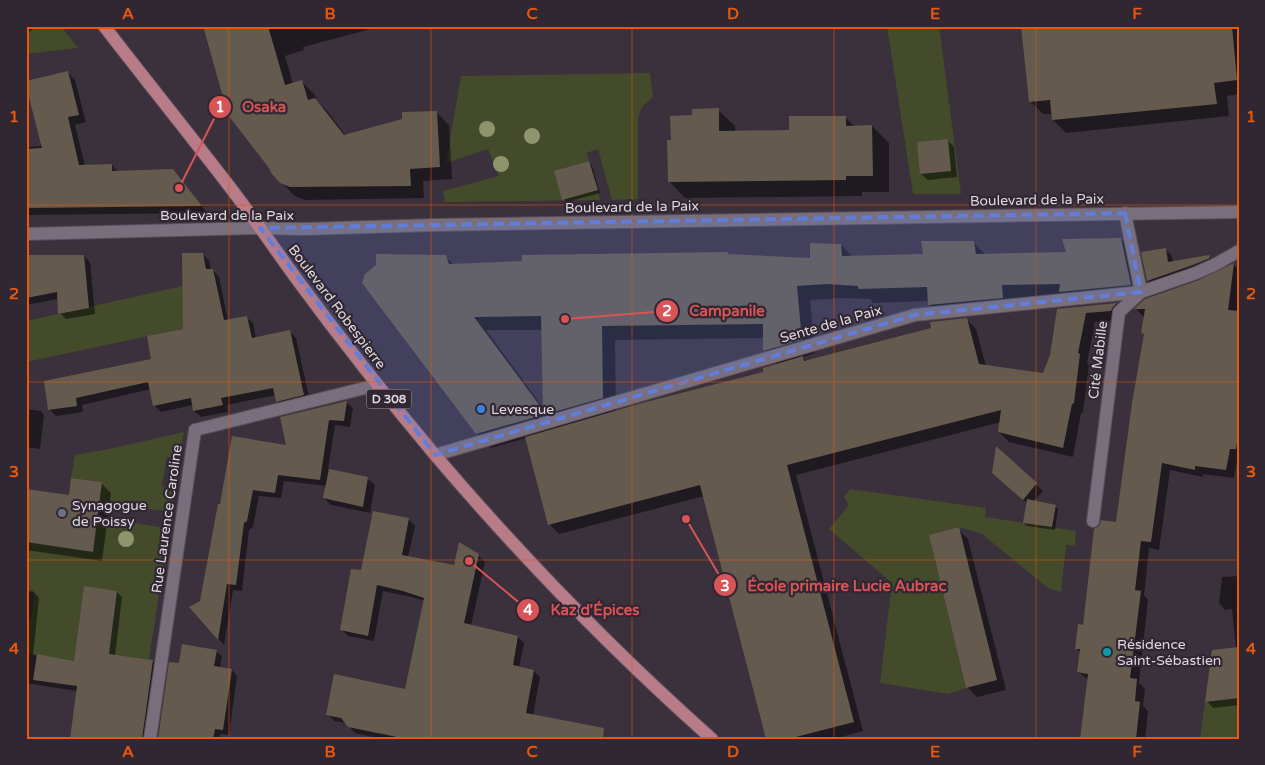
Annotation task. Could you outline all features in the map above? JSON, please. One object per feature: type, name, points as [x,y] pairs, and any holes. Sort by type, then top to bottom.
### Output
[{"type":"main road","name":"Boulevard Robespierre","points":[[104,26],[226,182],[300,284],[377,385],[435,455],[525,557],[631,664],[712,739]]},
{"type":"street","name":"Boulevard de la Paix","points":[[26,234],[260,228],[303,229],[1239,212]]},
{"type":"street","points":[[1125,213],[1141,292]]},
{"type":"street","name":"Sente de la Paix","points":[[435,455],[915,315],[1141,292],[1196,273],[1239,251]]},
{"type":"street","name":"Cité Mabille","points":[[1093,521],[1119,312],[1141,292]]},
{"type":"street","name":"Rue Laurence Caroline","points":[[150,739],[196,430],[377,385]]},
{"type":"highlighted area","points":[[1125,213],[1141,292],[915,315],[435,455],[260,228]]},
{"type":"green space","points":[[26,26],[61,26],[78,48],[26,54]]},
{"type":"green space","points":[[887,26],[939,26],[961,194],[913,194]]},
{"type":"green space","points":[[650,73],[653,97],[642,107],[638,118],[638,199],[612,200],[598,149],[586,153],[589,161],[554,171],[598,190],[600,200],[445,202],[443,191],[499,176],[488,149],[446,163],[461,76]]},
{"type":"green space","points":[[187,285],[200,325],[26,362],[26,321]]},
{"type":"green space","points":[[184,432],[179,458],[167,457],[162,486],[174,493],[173,506],[167,505],[166,511],[99,503],[102,482],[71,478],[75,455]]},
{"type":"green space","points":[[850,489],[986,508],[985,517],[1076,531],[1075,546],[1066,545],[1061,592],[1048,588],[982,534],[959,527],[929,535],[966,688],[948,694],[880,683],[892,583],[829,529],[849,505],[844,497]]},
{"type":"green space","points":[[97,516],[169,529],[149,659],[121,656],[120,668],[26,653],[26,620],[31,620],[34,591],[26,590],[26,542],[93,552]],"holes":[[[84,587],[117,591],[109,652],[76,648]]]},
{"type":"green space","points":[[1239,698],[1239,739],[1200,739],[1205,702]]},
{"type":"building","points":[[203,26],[268,26],[285,85],[302,80],[308,100],[315,98],[344,135],[402,119],[402,112],[437,111],[440,167],[410,169],[411,186],[290,187],[280,183],[228,115]]},
{"type":"building","points":[[1021,26],[1232,26],[1237,80],[1214,83],[1217,104],[1052,120],[1050,100],[1029,102]]},
{"type":"building","points":[[68,71],[79,115],[68,117],[79,165],[112,164],[112,171],[173,169],[202,206],[26,208],[26,149],[42,148],[26,81]]},
{"type":"building","points":[[719,108],[719,131],[789,130],[789,116],[846,116],[846,126],[872,125],[873,176],[846,176],[846,180],[668,182],[667,140],[671,140],[670,116],[692,115],[692,109]]},
{"type":"building","points":[[948,139],[951,171],[920,174],[917,142]]},
{"type":"building","points":[[589,161],[598,190],[562,200],[554,171]]},
{"type":"building","points":[[1121,238],[1131,285],[1059,292],[1060,284],[1002,285],[1003,298],[928,305],[927,287],[858,289],[858,286],[827,284],[797,286],[802,340],[763,351],[763,324],[602,326],[603,398],[476,434],[362,283],[365,274],[376,265],[376,254],[446,255],[449,264],[522,261],[522,255],[728,252],[728,254],[810,258],[810,243],[841,244],[842,256],[923,254],[921,241],[974,241],[976,254],[1066,252],[1062,239]],"holes":[[[541,316],[543,410],[474,317]]]},
{"type":"building","points":[[1166,248],[1168,262],[1209,255],[1210,258],[1147,281],[1141,252]]},
{"type":"building","points":[[182,253],[203,253],[206,269],[213,269],[224,320],[247,316],[252,338],[290,330],[304,395],[276,402],[273,388],[221,398],[223,405],[193,411],[191,398],[153,406],[148,382],[76,398],[77,406],[48,410],[44,381],[151,359],[147,336],[183,329]]},
{"type":"building","points":[[26,255],[84,255],[89,308],[58,314],[57,292],[26,298]]},
{"type":"building","points":[[1234,263],[1228,310],[1239,311],[1239,443],[1237,443],[1236,449],[1230,449],[1226,470],[1195,466],[1195,470],[1162,463],[1151,542],[1141,541],[1135,590],[1141,591],[1130,678],[1137,679],[1135,701],[1140,702],[1136,739],[1080,739],[1088,674],[1077,672],[1080,649],[1075,649],[1078,624],[1083,625],[1094,529],[1099,526],[1101,520],[1116,522],[1132,403],[1144,334],[1141,333],[1145,309],[1134,309],[1145,299],[1199,280]]},
{"type":"building","points":[[1117,303],[1111,311],[1086,313],[1078,353],[1080,354],[1074,403],[1072,404],[1063,448],[998,432],[1001,410],[787,465],[854,722],[788,739],[766,739],[700,485],[548,525],[525,437],[642,403],[763,372],[763,368],[803,356],[804,361],[931,328],[930,322],[967,318],[979,364],[1043,373],[1050,355],[1057,309]]},
{"type":"building","points":[[347,401],[344,421],[329,420],[320,480],[278,475],[275,493],[253,490],[247,521],[244,523],[236,585],[227,584],[218,640],[189,607],[200,601],[232,436],[286,445],[280,417]]},
{"type":"building","points":[[996,446],[1037,483],[1023,500],[992,473]]},
{"type":"building","points":[[329,469],[368,477],[363,507],[323,498]]},
{"type":"building","name":"Synagogue de Poissy","points":[[71,478],[102,482],[93,552],[26,542],[26,489],[69,495]]},
{"type":"building","points":[[1027,499],[1056,505],[1052,527],[1023,523]]},
{"type":"building","points":[[373,511],[409,518],[402,555],[454,565],[459,542],[479,554],[464,623],[518,636],[513,665],[534,670],[526,713],[604,728],[603,739],[407,739],[348,727],[341,718],[326,715],[334,674],[405,689],[424,598],[377,585],[368,636],[340,630],[351,569],[361,570]]},
{"type":"building","points":[[959,527],[997,680],[966,688],[929,535]]},
{"type":"building","points":[[84,586],[117,591],[109,654],[153,660],[142,739],[70,739],[77,686],[33,680],[37,654],[74,661]]},
{"type":"building","points":[[182,644],[217,650],[214,666],[232,669],[223,730],[215,729],[213,739],[158,739],[169,662],[179,663]]},
{"type":"building","points":[[1239,647],[1239,698],[1205,702],[1212,650]]},
{"type":"place","name":"Osaka","points":[[179,188]]},
{"type":"place","name":"Campanile","points":[[565,319]]},
{"type":"place","name":"Levesque","points":[[481,409]]},
{"type":"place","name":"Synagogue de Poissy","points":[[62,513]]},
{"type":"place","name":"École primaire Lucie Aubrac","points":[[686,519]]},
{"type":"place","name":"Kaz d'Épices","points":[[469,561]]},
{"type":"place","name":"Résidence Saint-Sébastien","points":[[1107,652]]}]
